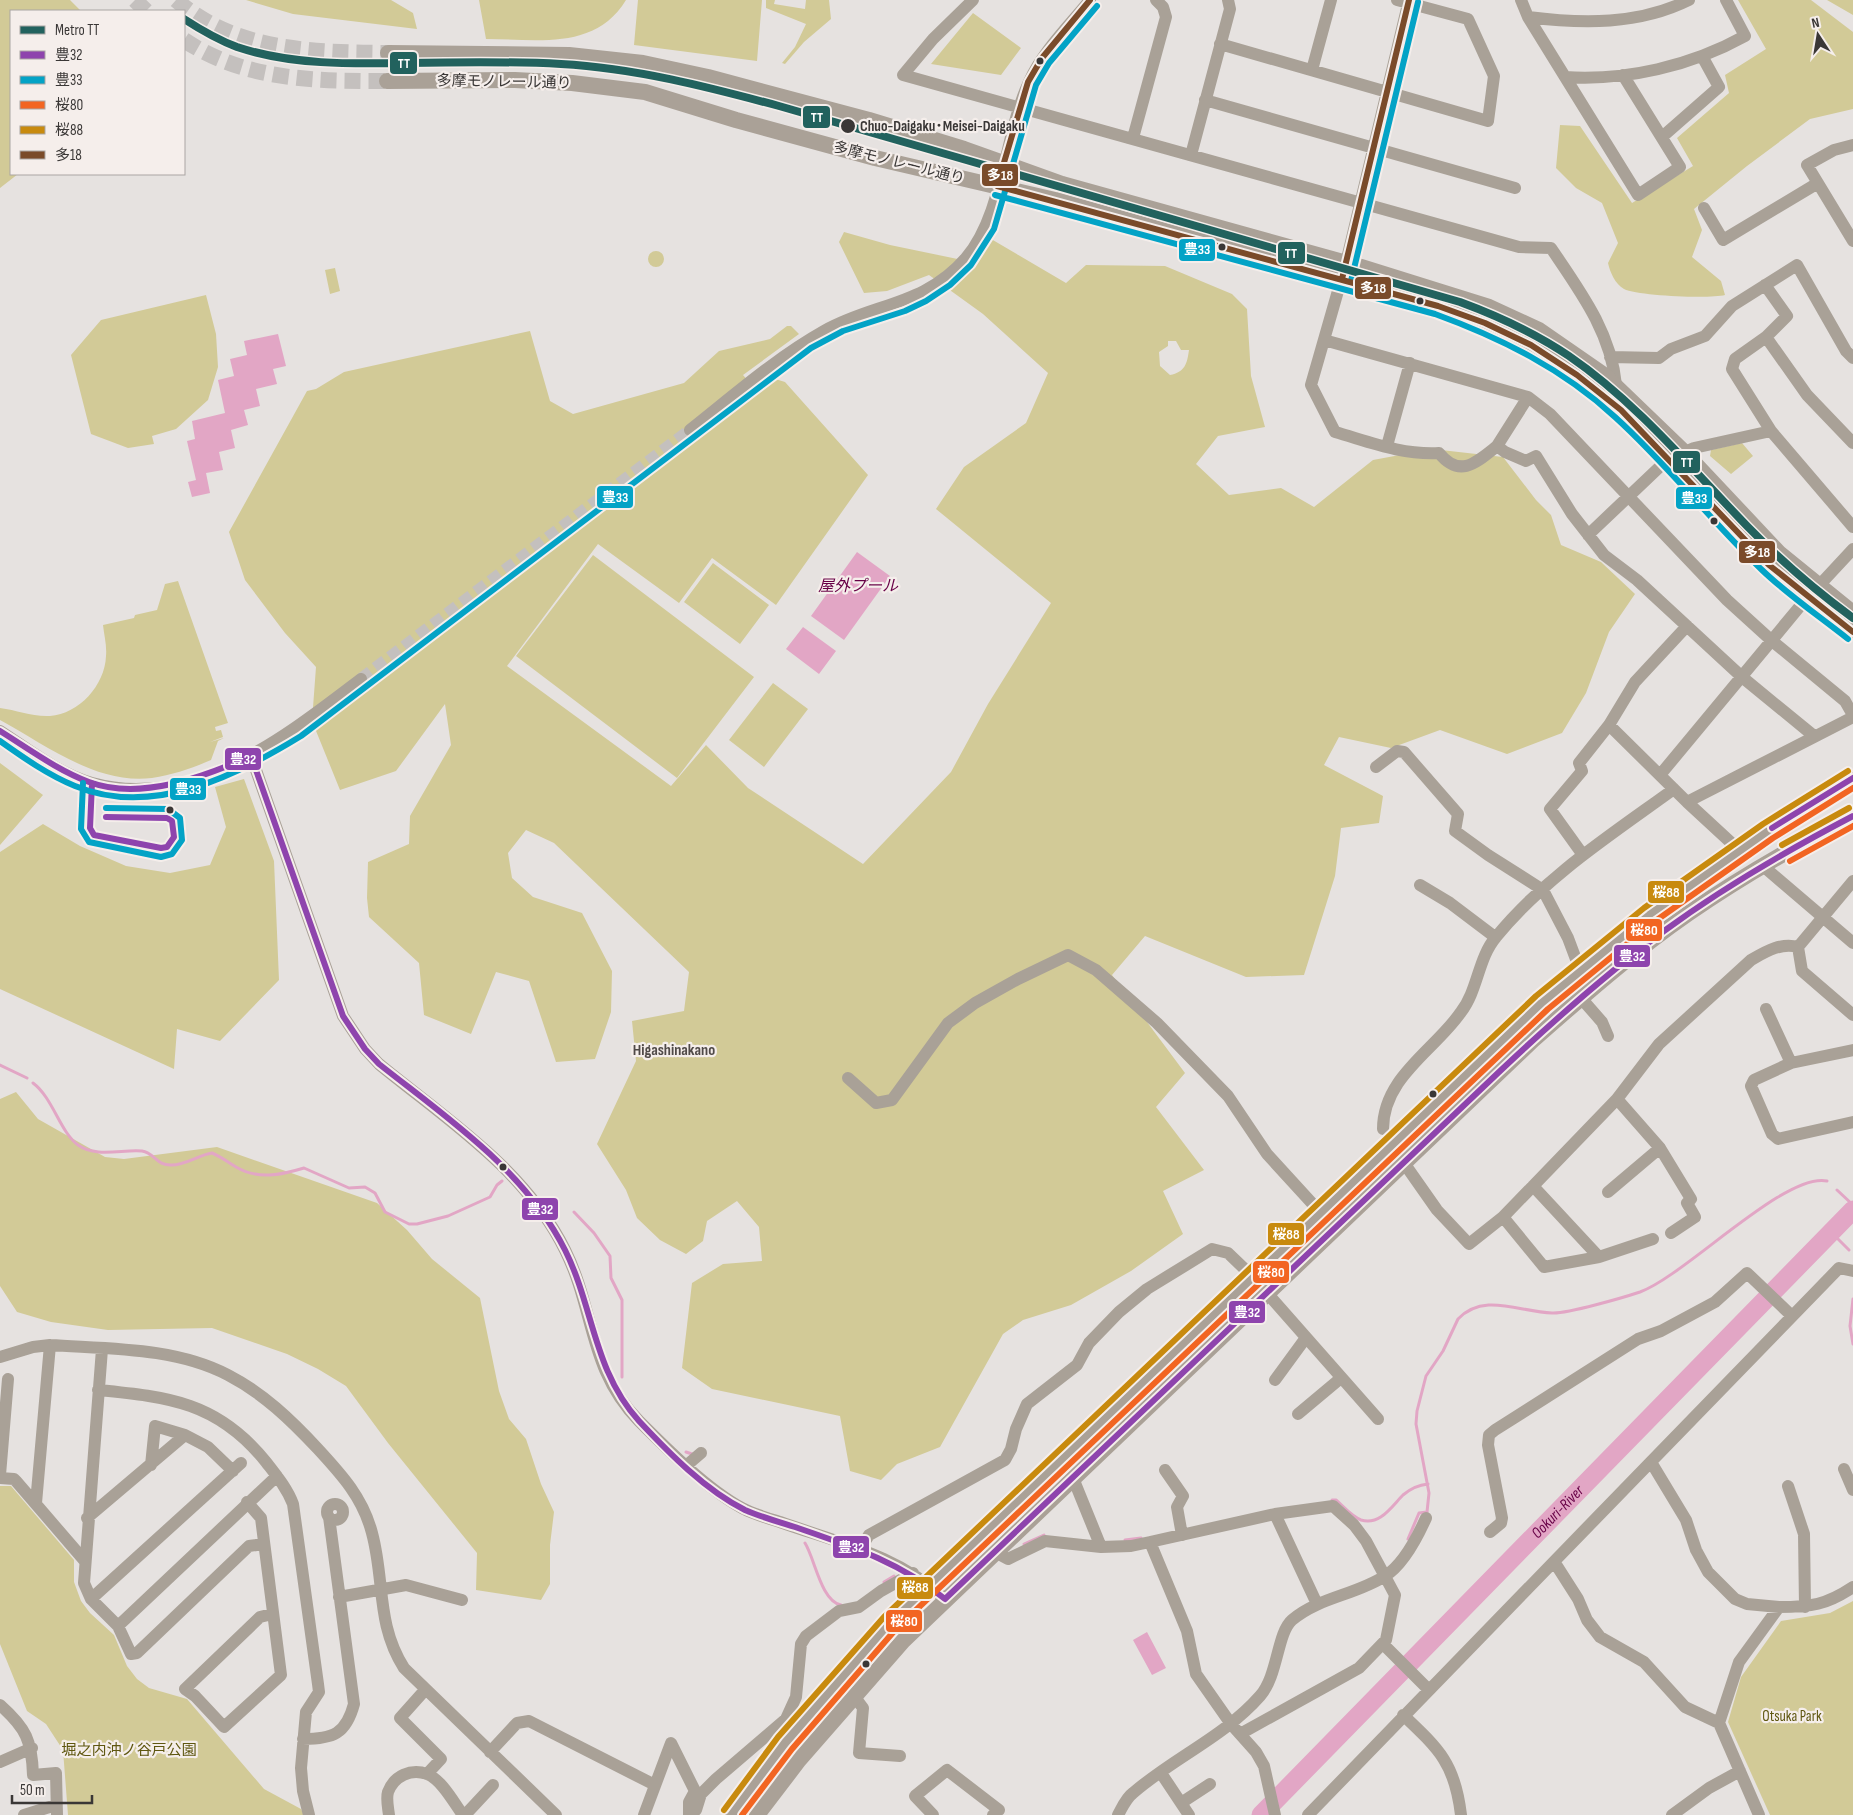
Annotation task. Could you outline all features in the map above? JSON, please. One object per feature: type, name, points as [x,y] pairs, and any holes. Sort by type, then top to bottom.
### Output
[{"type":"main road","name":"多摩モノレール通り","points":[[388,53],[513,52],[568,54],[643,63],[793,98],[917,134],[1062,184],[1344,271],[1459,313],[1507,332],[1531,345],[1593,386],[1620,410],[1769,564],[1812,592],[1853,613]]},
{"type":"main road","name":"多摩モノレール通り","points":[[387,81],[525,80],[572,83],[645,92],[736,120],[875,158],[1464,298],[1513,317],[1565,346],[1616,385],[1683,452],[1779,553],[1812,592],[1853,632]]},
{"type":"main road","points":[[731,1815],[785,1743],[890,1623],[1542,1002],[1629,930],[1739,850],[1853,778]]},
{"type":"main road","points":[[757,1815],[799,1760],[903,1641],[1526,1046],[1587,993],[1690,912],[1763,866],[1853,816]]},
{"type":"main road","points":[[1580,970],[1587,993]]},
{"type":"main road","points":[[1392,1145],[1404,1163]]},
{"type":"main road","points":[[1253,1277],[1267,1293]]},
{"type":"main road","points":[[1224,1305],[1238,1301],[1246,1306],[1245,1314]]},
{"type":"street","points":[[973,0],[933,39],[903,75],[1361,202],[1519,248],[1551,248],[1596,316],[1610,358],[1616,385]]},
{"type":"street","points":[[690,430],[806,341],[842,322],[910,300],[948,276],[966,258],[982,236],[1028,82],[1042,58],[1090,0]]},
{"type":"street","points":[[1133,138],[1166,17],[1163,6],[1156,0]]},
{"type":"street","points":[[1191,155],[1230,9],[1228,0]]},
{"type":"street","points":[[1312,70],[1331,0]]},
{"type":"street","points":[[1521,0],[1528,17],[1638,195],[1680,168],[1624,75]]},
{"type":"street","points":[[1528,17],[1564,22],[1598,22],[1631,18],[1689,0]]},
{"type":"street","points":[[1564,77],[1596,79],[1662,68],[1702,56],[1746,36],[1726,0]]},
{"type":"street","points":[[1220,44],[1387,92],[1488,120],[1494,76],[1468,19],[1405,1],[1387,92],[1361,202],[1344,271],[1311,384],[1335,432],[1418,454],[1439,453],[1446,461],[1464,466],[1471,466],[1497,446],[1528,397]]},
{"type":"street","points":[[1662,137],[1719,88],[1702,56]]},
{"type":"street","points":[[1205,100],[1515,188]]},
{"type":"street","points":[[1853,146],[1834,150],[1807,166],[1853,241]]},
{"type":"street","points":[[1704,208],[1723,240],[1818,183]]},
{"type":"street","points":[[1610,358],[1659,358],[1671,349],[1705,336],[1732,306],[1797,265],[1846,351],[1853,358]]},
{"type":"street","points":[[1765,285],[1786,316],[1766,337],[1735,359],[1732,369],[1771,431],[1853,527]]},
{"type":"street","points":[[1766,337],[1807,395],[1853,443]]},
{"type":"street","points":[[1324,340],[1528,397],[1550,414],[1727,600],[1771,640],[1845,701],[1853,716],[1686,802]]},
{"type":"street","points":[[1387,446],[1410,363]]},
{"type":"street","points":[[1588,535],[1668,460],[1683,452],[1771,431]]},
{"type":"street","points":[[1497,446],[1505,452],[1526,461],[1536,456],[1572,514],[1604,555],[1637,580],[1742,676],[1814,736]]},
{"type":"street","points":[[1660,774],[1812,592],[1853,549]]},
{"type":"street","points":[[1583,855],[1550,809],[1582,771],[1579,763],[1609,724],[1635,682],[1687,626]]},
{"type":"street","points":[[0,730],[67,772],[92,783],[151,788],[180,784],[251,756],[296,729],[361,680]]},
{"type":"street","points":[[1609,724],[1686,802],[1739,850]]},
{"type":"street","points":[[1376,767],[1397,751],[1404,752],[1458,814],[1455,831],[1488,855],[1543,890],[1568,938],[1580,970]]},
{"type":"street","points":[[251,756],[335,997],[354,1034],[379,1064],[498,1161],[540,1208],[566,1251],[577,1278],[597,1351],[610,1382],[639,1420],[722,1496],[743,1509],[860,1549],[913,1573],[945,1600]]},
{"type":"street","points":[[1383,1129],[1383,1120],[1393,1091],[1404,1073],[1461,1013],[1469,1000],[1487,952],[1495,937],[1543,890],[1583,855],[1674,789]]},
{"type":"street","points":[[1763,866],[1853,943]]},
{"type":"street","points":[[1853,881],[1798,947],[1802,971],[1853,1015]]},
{"type":"street","points":[[1420,884],[1450,903],[1495,937]]},
{"type":"street","points":[[1404,1163],[1438,1210],[1469,1244],[1503,1216],[1533,1186],[1617,1098],[1659,1044],[1738,970],[1766,951],[1783,946],[1798,947]]},
{"type":"street","points":[[848,1078],[876,1103],[892,1100],[948,1023],[975,1003],[1018,978],[1068,955],[1096,970],[1157,1023],[1228,1096],[1267,1154],[1320,1212]]},
{"type":"street","points":[[1587,993],[1608,1036]]},
{"type":"street","points":[[1766,1009],[1791,1063]]},
{"type":"street","points":[[1853,1050],[1791,1063],[1754,1080],[1752,1086],[1772,1134],[1778,1139],[1853,1122]]},
{"type":"street","points":[[1617,1098],[1660,1148],[1691,1199],[1687,1202],[1695,1217],[1671,1233]]},
{"type":"street","points":[[1608,1192],[1660,1148]]},
{"type":"street","points":[[1533,1186],[1599,1257]]},
{"type":"street","points":[[1503,1216],[1544,1267],[1599,1257],[1653,1238]]},
{"type":"street","points":[[860,1549],[869,1535],[1005,1460],[1012,1449],[1016,1429],[1026,1404],[1077,1365],[1089,1343],[1119,1312],[1147,1289],[1212,1250],[1228,1253],[1253,1277]]},
{"type":"street","points":[[1308,1815],[1404,1715],[1427,1688],[1555,1563],[1791,1315],[1839,1268],[1853,1271]]},
{"type":"street","points":[[1490,1532],[1501,1523],[1502,1518],[1489,1454],[1489,1435],[1638,1339],[1660,1331],[1715,1302],[1747,1273],[1791,1315]]},
{"type":"street","points":[[1267,1293],[1305,1339],[1378,1419]]},
{"type":"street","points":[[1274,1380],[1305,1339]]},
{"type":"street","points":[[36,1503],[50,1345]]},
{"type":"street","points":[[0,1357],[33,1347],[50,1345],[153,1353],[191,1361],[226,1374],[257,1393],[282,1412],[355,1491],[373,1535],[384,1622],[389,1640],[404,1668],[553,1814]]},
{"type":"street","points":[[102,1349],[87,1518],[84,1582],[91,1599],[118,1626],[131,1654],[137,1653],[249,1546],[264,1544]]},
{"type":"street","points":[[1298,1414],[1341,1378]]},
{"type":"street","points":[[8,1379],[3,1399],[0,1477],[14,1479],[84,1560]]},
{"type":"street","points":[[98,1390],[183,1402],[204,1411],[244,1438],[288,1491],[293,1504],[319,1692],[306,1712],[300,1768],[302,1790],[309,1815]]},
{"type":"street","points":[[91,1599],[237,1467],[185,1434],[155,1426],[151,1465]]},
{"type":"street","points":[[87,1518],[185,1434]]},
{"type":"street","points":[[687,1465],[700,1453]]},
{"type":"street","points":[[1651,1462],[1686,1520],[1696,1550],[1708,1572],[1735,1599],[1747,1604],[1804,1607],[1824,1604],[1853,1587]]},
{"type":"street","points":[[1844,1469],[1853,1490]]},
{"type":"street","points":[[1165,1470],[1183,1496],[1177,1507],[1182,1535]]},
{"type":"street","points":[[118,1626],[247,1502],[277,1476]]},
{"type":"street","points":[[1073,1478],[1101,1547]]},
{"type":"street","points":[[1788,1486],[1804,1534],[1804,1607]]},
{"type":"street","points":[[247,1502],[261,1518],[281,1675],[224,1727],[195,1696],[185,1689],[260,1616],[272,1614]]},
{"type":"street","points":[[995,1552],[1008,1559],[1045,1541],[1101,1547],[1131,1546],[1275,1514],[1327,1506],[1336,1507],[1366,1541],[1395,1595],[1384,1646],[1359,1668],[1240,1734]]},
{"type":"street","points":[[1275,1514],[1317,1604]]},
{"type":"street","points":[[303,1739],[319,1739],[337,1734],[343,1728],[354,1704],[329,1517]]},
{"type":"street","points":[[1118,1815],[1131,1794],[1231,1724],[1260,1696],[1270,1681],[1290,1621],[1317,1604],[1385,1576],[1415,1544],[1426,1518]]},
{"type":"street","points":[[1150,1542],[1187,1631],[1196,1674],[1231,1724],[1256,1752],[1265,1770],[1275,1815]]},
{"type":"street","points":[[1555,1563],[1578,1599],[1587,1620],[1600,1637],[1644,1662],[1685,1707],[1719,1723],[1759,1815]]},
{"type":"street","points":[[692,1813],[706,1790],[786,1719],[796,1697],[801,1644],[806,1636],[834,1614],[860,1607],[881,1590],[913,1573]]},
{"type":"street","points":[[339,1597],[406,1585],[462,1600]]},
{"type":"street","points":[[1719,1723],[1739,1662],[1779,1607]]},
{"type":"street","points":[[1384,1646],[1427,1688]]},
{"type":"street","points":[[425,1690],[400,1718],[441,1759],[427,1774]]},
{"type":"street","points":[[854,1696],[863,1708],[859,1753],[900,1756]]},
{"type":"street","points":[[0,1705],[16,1720],[32,1748],[33,1776],[56,1773],[57,1810],[24,1815]]},
{"type":"street","points":[[1404,1715],[1427,1737],[1452,1772],[1458,1793],[1461,1815]]},
{"type":"street","points":[[490,1752],[518,1723],[529,1721],[656,1785]]},
{"type":"street","points":[[772,1732],[785,1743]]},
{"type":"street","points":[[644,1815],[671,1743],[695,1791],[689,1802],[692,1813]]},
{"type":"street","points":[[0,1762],[32,1748]]},
{"type":"street","points":[[934,1815],[915,1796],[947,1770],[998,1810],[993,1815]]},
{"type":"street","points":[[1672,1815],[1709,1788],[1740,1771]]},
{"type":"street","points":[[389,1815],[388,1792],[393,1782],[407,1773],[427,1774],[436,1781],[464,1815],[493,1785]]},
{"type":"street","points":[[1161,1773],[1189,1815]]},
{"type":"street","points":[[1181,1803],[1210,1784]]},
{"type":"green space","points":[[0,0],[70,0],[80,10],[10,10],[10,175],[17,175],[0,188]]},
{"type":"green space","points":[[246,0],[391,0],[413,13],[417,29],[293,14]]},
{"type":"green space","points":[[479,0],[626,0],[613,16],[598,28],[582,35],[564,39],[545,40],[486,39]]},
{"type":"green space","points":[[638,0],[762,0],[757,61],[634,45]]},
{"type":"green space","points":[[766,0],[775,0],[774,4],[805,9],[806,0],[829,0],[831,19],[804,42],[785,64],[782,63],[795,47],[806,24],[766,8]]},
{"type":"green space","points":[[1738,0],[1811,0],[1853,32],[1853,109],[1810,119],[1694,209],[1702,230],[1692,257],[1721,281],[1725,295],[1705,297],[1674,296],[1624,289],[1616,281],[1608,263],[1618,243],[1602,203],[1576,188],[1556,168],[1560,125],[1580,126],[1632,203],[1693,166],[1677,138],[1729,93],[1725,75],[1766,49]]},
{"type":"green space","points":[[1827,0],[1853,0],[1853,15]]},
{"type":"green space","points":[[973,13],[1021,48],[1001,75],[931,64]]},
{"type":"green space","points":[[844,232],[890,245],[972,262],[986,236],[1066,283],[1086,265],[1165,266],[1232,294],[1247,309],[1251,376],[1265,427],[1218,436],[1196,464],[1229,495],[1281,488],[1314,507],[1373,460],[1432,449],[1503,457],[1536,500],[1551,515],[1561,545],[1601,562],[1635,594],[1609,632],[1586,693],[1562,733],[1507,754],[1440,730],[1391,748],[1339,737],[1324,765],[1383,796],[1379,823],[1341,828],[1335,876],[1304,975],[1246,977],[1145,936],[1112,975],[1185,1073],[1156,1107],[1204,1170],[1163,1191],[1183,1234],[1131,1271],[1071,1305],[1023,1320],[1003,1334],[940,1447],[897,1464],[881,1480],[850,1471],[840,1416],[712,1389],[682,1368],[692,1283],[723,1264],[762,1261],[759,1227],[737,1201],[707,1221],[703,1241],[686,1254],[660,1240],[637,1218],[626,1190],[597,1144],[636,1061],[632,1021],[684,1011],[689,972],[554,843],[526,830],[508,853],[512,878],[533,897],[582,913],[612,971],[611,1012],[595,1059],[556,1062],[529,981],[496,972],[471,1034],[424,1015],[419,963],[369,917],[367,898],[368,862],[409,844],[410,816],[451,745],[445,704],[396,771],[340,790],[312,721],[316,667],[285,633],[245,580],[229,532],[307,391],[316,389],[344,372],[530,331],[550,401],[573,414],[684,383],[719,351],[770,339],[787,326],[791,326],[799,334],[743,375],[756,390],[772,378],[785,382],[868,475],[776,605],[712,558],[679,603],[598,544],[507,666],[671,786],[706,745],[748,788],[863,864],[951,772],[988,704],[1051,603],[936,509],[964,467],[1026,423],[1048,373],[983,314],[929,275],[887,291],[864,293],[839,242]],"holes":[[[1168,341],[1176,341],[1181,350],[1189,350],[1184,367],[1179,372],[1170,375],[1160,366],[1159,352],[1168,346]]]},
{"type":"green space","points":[[656,251],[664,259],[656,267],[648,259]]},
{"type":"green space","points":[[335,268],[340,291],[330,294],[325,270]]},
{"type":"green space","points":[[206,295],[216,334],[218,367],[208,400],[176,429],[152,436],[154,444],[128,448],[91,434],[71,355],[101,320]]},
{"type":"green space","points":[[1742,443],[1753,456],[1731,474],[1710,456],[1711,450]]},
{"type":"green space","points":[[593,555],[754,677],[677,778],[516,656]]},
{"type":"green space","points":[[713,563],[769,605],[740,644],[684,602]]},
{"type":"green space","points":[[178,581],[228,723],[215,727],[216,731],[221,730],[223,737],[210,742],[224,738],[218,741],[211,760],[167,775],[132,779],[92,769],[73,761],[0,720],[0,708],[50,716],[71,710],[80,704],[95,687],[104,667],[106,648],[103,625],[134,618],[135,615],[157,610],[165,584]]},
{"type":"green space","points":[[773,683],[808,709],[764,767],[729,740]]},
{"type":"green space","points":[[0,763],[43,795],[0,845]]},
{"type":"green space","points":[[244,779],[274,861],[279,980],[220,1041],[177,1029],[174,1069],[0,989],[0,852],[43,824],[80,846],[126,866],[170,873],[210,865],[226,827],[215,787]]},
{"type":"green space","points":[[16,1092],[38,1119],[105,1157],[124,1159],[217,1147],[377,1203],[407,1230],[432,1259],[480,1298],[499,1391],[509,1419],[526,1439],[541,1484],[554,1512],[550,1545],[550,1584],[541,1600],[476,1590],[477,1553],[388,1443],[346,1386],[318,1369],[287,1354],[212,1328],[108,1330],[51,1322],[17,1312],[0,1286],[0,1099]]},
{"type":"green space","name":"堀之内沖ノ谷戸公園","points":[[0,1486],[11,1486],[74,1560],[74,1582],[81,1601],[90,1613],[114,1635],[127,1666],[137,1679],[149,1688],[187,1699],[264,1789],[301,1809],[304,1815],[68,1815],[63,1750],[46,1724],[27,1711],[0,1644]]},
{"type":"green space","name":"Otsuka Park","points":[[1853,1601],[1853,1815],[1770,1815],[1728,1722],[1741,1677],[1781,1621],[1830,1613]]},
{"type":"water","points":[[278,334],[286,366],[273,369],[277,384],[256,389],[260,406],[244,410],[248,425],[231,430],[235,448],[219,452],[223,470],[206,473],[210,493],[192,497],[188,482],[196,480],[187,441],[195,439],[192,421],[225,413],[218,380],[234,376],[230,359],[247,355],[244,341]]},
{"type":"water","name":"屋外プール","points":[[857,552],[890,576],[844,640],[811,616]]},
{"type":"water","name":"屋外プール","points":[[803,627],[836,651],[819,674],[786,649]]},
{"type":"water","points":[[1147,1632],[1166,1668],[1152,1675],[1133,1640]]},
{"type":"waterway","points":[[0,1065],[27,1078]]},
{"type":"waterway","points":[[33,1083],[46,1097],[66,1132],[78,1145],[85,1149],[101,1152],[142,1151],[150,1154],[162,1164],[167,1165],[182,1163],[212,1153],[244,1171],[261,1175],[287,1173],[304,1168],[349,1188],[365,1187],[375,1193],[385,1212],[409,1224],[417,1224],[448,1216],[490,1197],[497,1185],[502,1181]]},
{"type":"waterway","points":[[1408,1539],[1419,1513],[1427,1512],[1429,1493],[1416,1424],[1417,1411],[1426,1376],[1443,1351],[1458,1319],[1468,1311],[1490,1305],[1559,1313],[1596,1305],[1640,1292],[1660,1282],[1735,1227],[1787,1192],[1809,1182],[1827,1181]]},
{"type":"waterway","points":[[1837,1190],[1853,1205]]},
{"type":"waterway","name":"Ookuri-River","points":[[1261,1815],[1853,1210]]},
{"type":"waterway","points":[[574,1212],[594,1233],[610,1256],[611,1278],[622,1300],[622,1377]]},
{"type":"waterway","points":[[1831,1232],[1849,1250]]},
{"type":"waterway","points":[[1853,1299],[1850,1326],[1853,1344]]},
{"type":"waterway","points":[[686,1452],[695,1455]]},
{"type":"waterway","points":[[1332,1500],[1336,1500],[1357,1518],[1368,1521],[1380,1518],[1408,1491],[1428,1484]]},
{"type":"waterway","points":[[1024,1544],[1044,1535]]},
{"type":"waterway","points":[[1125,1540],[1141,1538]]},
{"type":"waterway","points":[[805,1543],[823,1588],[834,1602],[841,1605]]},
{"type":"waterway","points":[[884,1582],[894,1576]]},
{"type":"tunnel","points":[[135,0],[145,10]]},
{"type":"tunnel","points":[[176,0],[199,17],[224,30],[276,46],[332,52],[388,53]]},
{"type":"tunnel","points":[[185,41],[207,54],[231,64],[256,71],[308,79],[387,81]]},
{"type":"tunnel","points":[[361,679],[690,430]]},
{"type":"metro line","name":"TT","points":[[185,20],[237,47],[257,53],[299,60],[364,63],[522,62],[589,66],[671,79],[779,106],[1460,302],[1530,332],[1594,374],[1640,414],[1772,551],[1811,586],[1853,618]]},
{"type":"transit line","name":"多18","points":[[1090,0],[1042,58],[1028,82],[997,186],[1438,306],[1485,323],[1531,345],[1577,375],[1621,410],[1769,565],[1853,632]]},
{"type":"transit line","name":"多18","points":[[1342,279],[1409,0]]},
{"type":"transit line","name":"豊33","points":[[1351,281],[1418,2]]},
{"type":"transit line","name":"豊33","points":[[0,741],[27,760],[65,782],[104,795],[134,797],[163,795],[221,778],[276,751],[301,736],[811,348],[843,331],[905,311],[926,301],[950,285],[971,265],[994,229],[1036,85],[1049,63],[1097,6]]},
{"type":"transit line","name":"豊33","points":[[995,195],[1435,314],[1507,344],[1574,384],[1615,417],[1653,454],[1762,570],[1793,597],[1848,639]]},
{"type":"transit line","name":"豊32","points":[[0,731],[43,759],[77,777],[109,787],[129,789],[172,784],[213,772],[251,756],[343,1016],[365,1049],[379,1064],[457,1125],[506,1170],[529,1195],[548,1221],[565,1250],[575,1272],[603,1360],[612,1381],[639,1421],[688,1470],[730,1502],[757,1515],[874,1556],[910,1575],[945,1599],[1499,1072],[1580,999],[1642,947],[1710,899],[1804,842],[1853,816]]},
{"type":"transit line","name":"桜88","points":[[724,1810],[778,1737],[884,1617],[1536,996],[1644,908],[1763,824],[1848,771]]},
{"type":"transit line","name":"豊32","points":[[1772,828],[1853,778]]},
{"type":"transit line","name":"豊33","points":[[83,783],[81,829],[89,842],[161,857],[172,854],[182,840],[180,818],[168,809],[106,808]]},
{"type":"transit line","name":"豊32","points":[[92,783],[90,828],[94,835],[161,848],[167,847],[174,837],[172,821],[167,818],[106,817]]},
{"type":"transit line","name":"桜80","points":[[742,1815],[792,1749],[896,1629],[1548,1009],[1654,922],[1773,838],[1853,788]]},
{"type":"transit line","name":"桜88","points":[[1782,845],[1849,808]]},
{"type":"transit line","name":"桜80","points":[[1790,861],[1853,826]]},
{"type":"place","name":"Chuo-Daigaku･Meisei-Daigaku","points":[[848,126]]},
{"type":"district","name":"Higashinakano","points":[[674,1050]]}]
